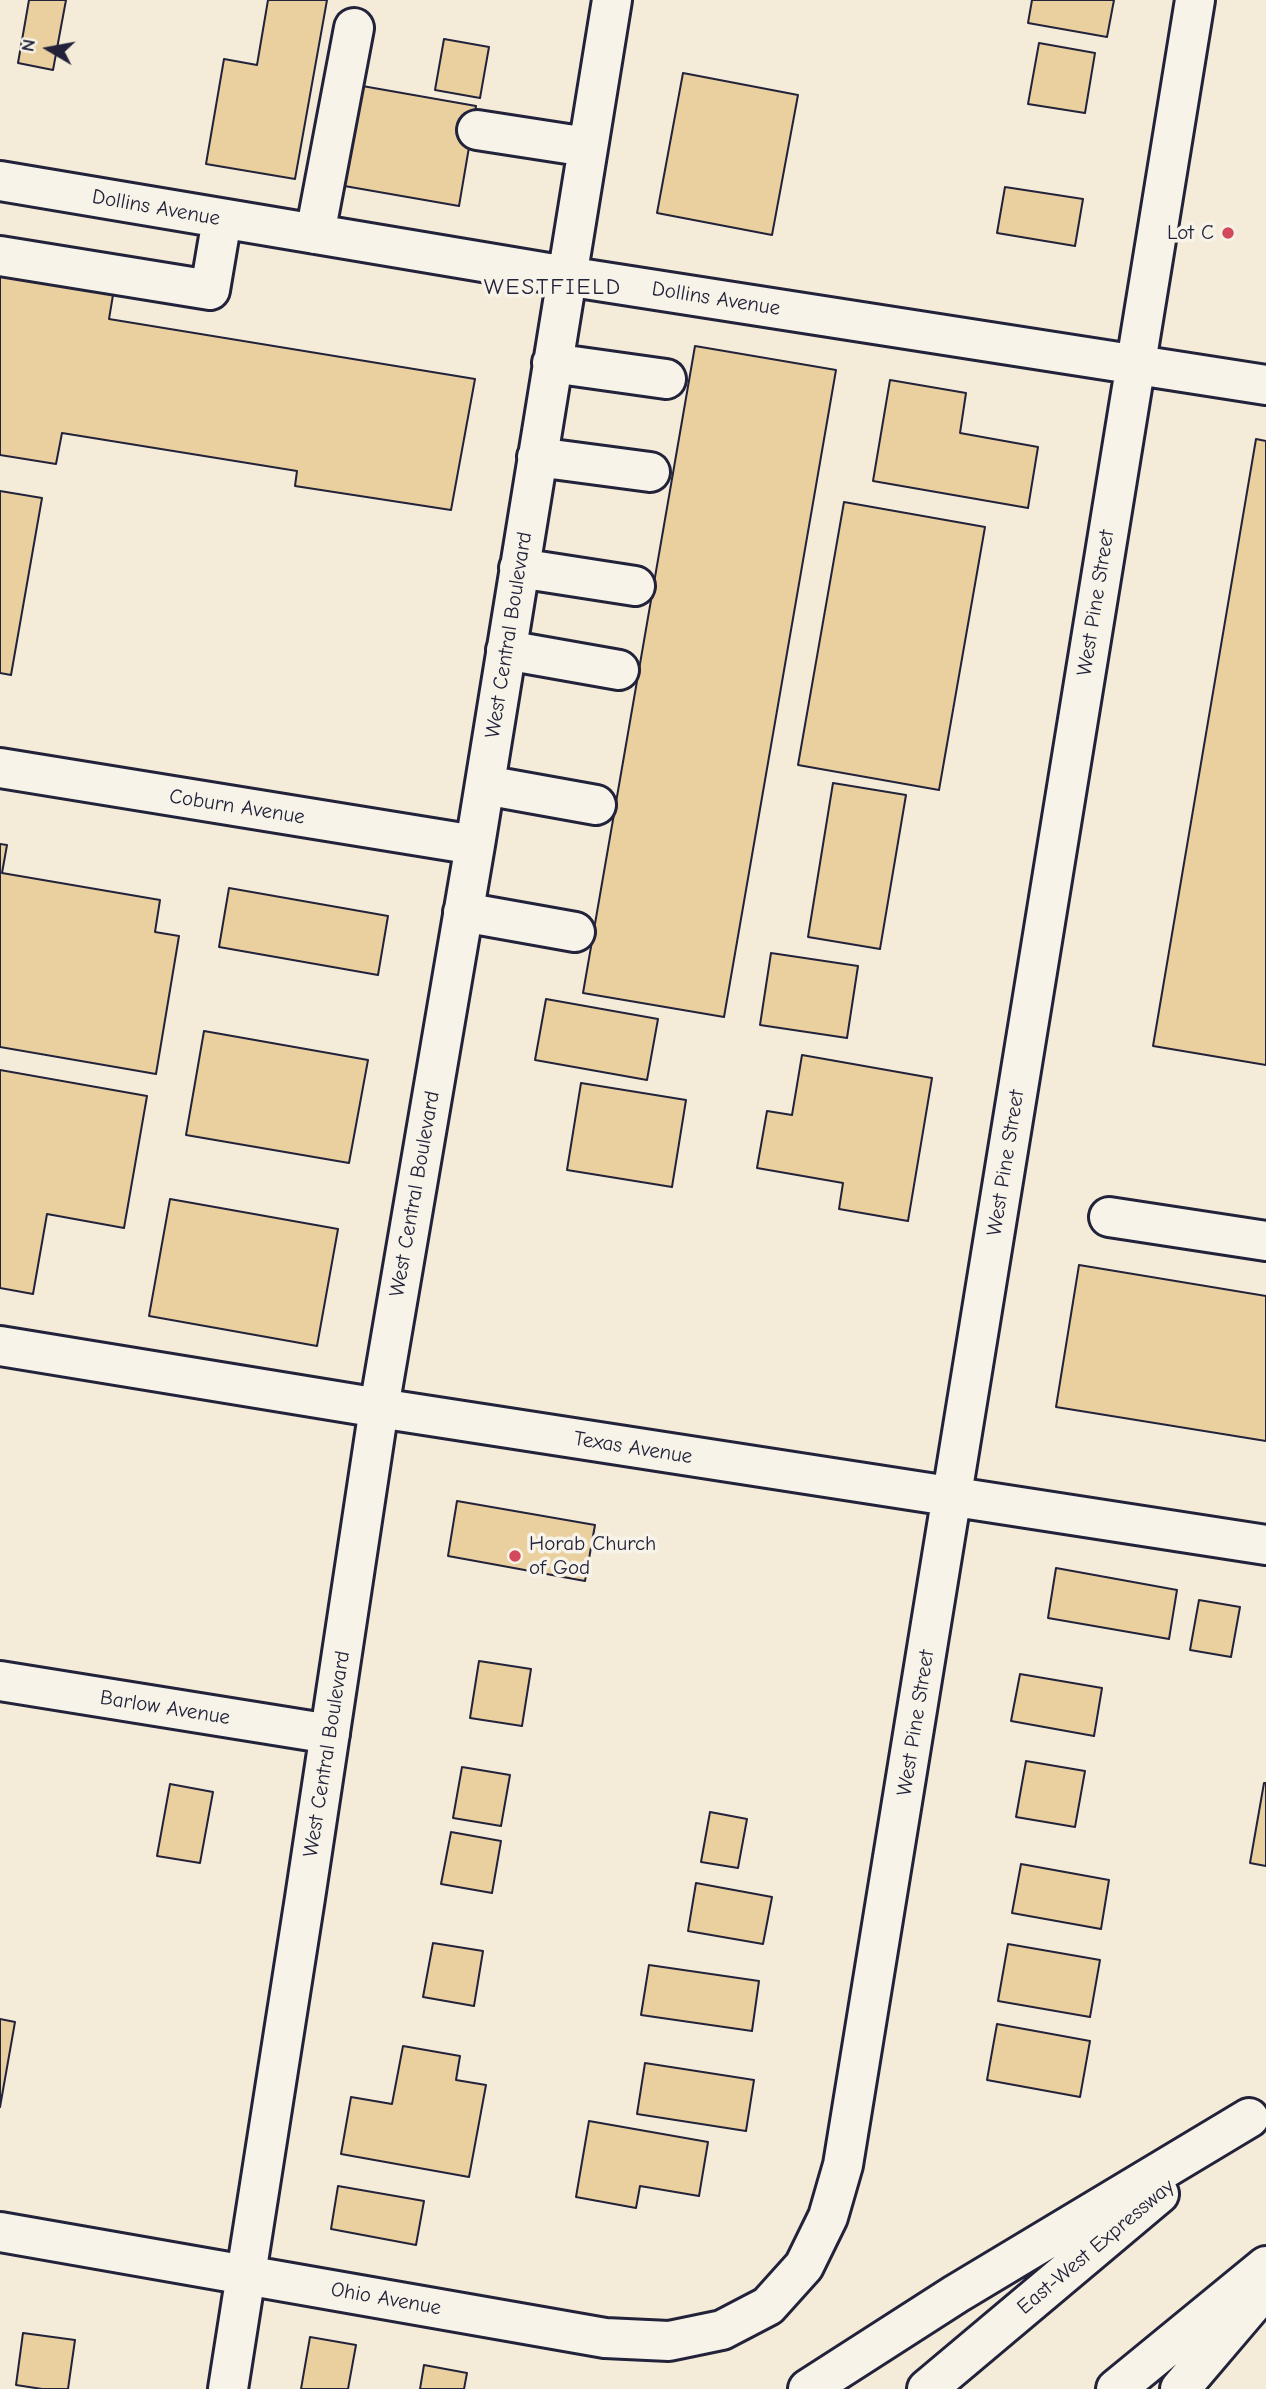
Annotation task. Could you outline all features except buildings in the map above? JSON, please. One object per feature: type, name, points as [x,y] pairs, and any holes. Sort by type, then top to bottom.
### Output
[{"type":"main road","name":"West Central Boulevard","points":[[228,2389],[379,1408],[485,785],[612,0]]},
{"type":"main road","name":"West Pine Street","points":[[768,2306],[804,2266],[828,2217],[843,2165],[1195,0]]},
{"type":"main road","points":[[315,234],[354,28]]},
{"type":"main road","points":[[477,130],[587,147]]},
{"type":"main road","name":"Dollins Avenue","points":[[0,181],[566,275],[1266,385]]},
{"type":"main road","points":[[0,256],[211,290],[222,219]]},
{"type":"main road","points":[[552,363],[666,379]]},
{"type":"main road","points":[[537,457],[650,472]]},
{"type":"main road","points":[[519,568],[635,586]]},
{"type":"main road","points":[[506,650],[619,670]]},
{"type":"main road","name":"Coburn Avenue","points":[[0,768],[475,845]]},
{"type":"main road","points":[[485,785],[596,805]]},
{"type":"main road","points":[[463,912],[575,932]]},
{"type":"main road","points":[[1109,1217],[1266,1241]]},
{"type":"main road","name":"Texas Avenue","points":[[0,1346],[379,1408],[1266,1545]]},
{"type":"main road","name":"Barlow Avenue","points":[[0,1681],[330,1734]]},
{"type":"main road","points":[[808,2389],[956,2294],[1258,2112]]},
{"type":"main road","name":"East-West Expressway","points":[[926,2389],[1258,2112]]},
{"type":"main road","name":"Ohio Avenue","points":[[0,2232],[605,2338],[669,2341],[722,2330],[768,2306]]},
{"type":"main road","points":[[1116,2389],[1266,2266]]},
{"type":"main road","points":[[1180,2389],[1266,2288]]},
{"type":"place","name":"Lot C","points":[[1228,233]]},
{"type":"place","name":"Horab Church of God","points":[[515,1556]]},
{"type":"district","name":"WESTFIELD","points":[[553,287]]}]
